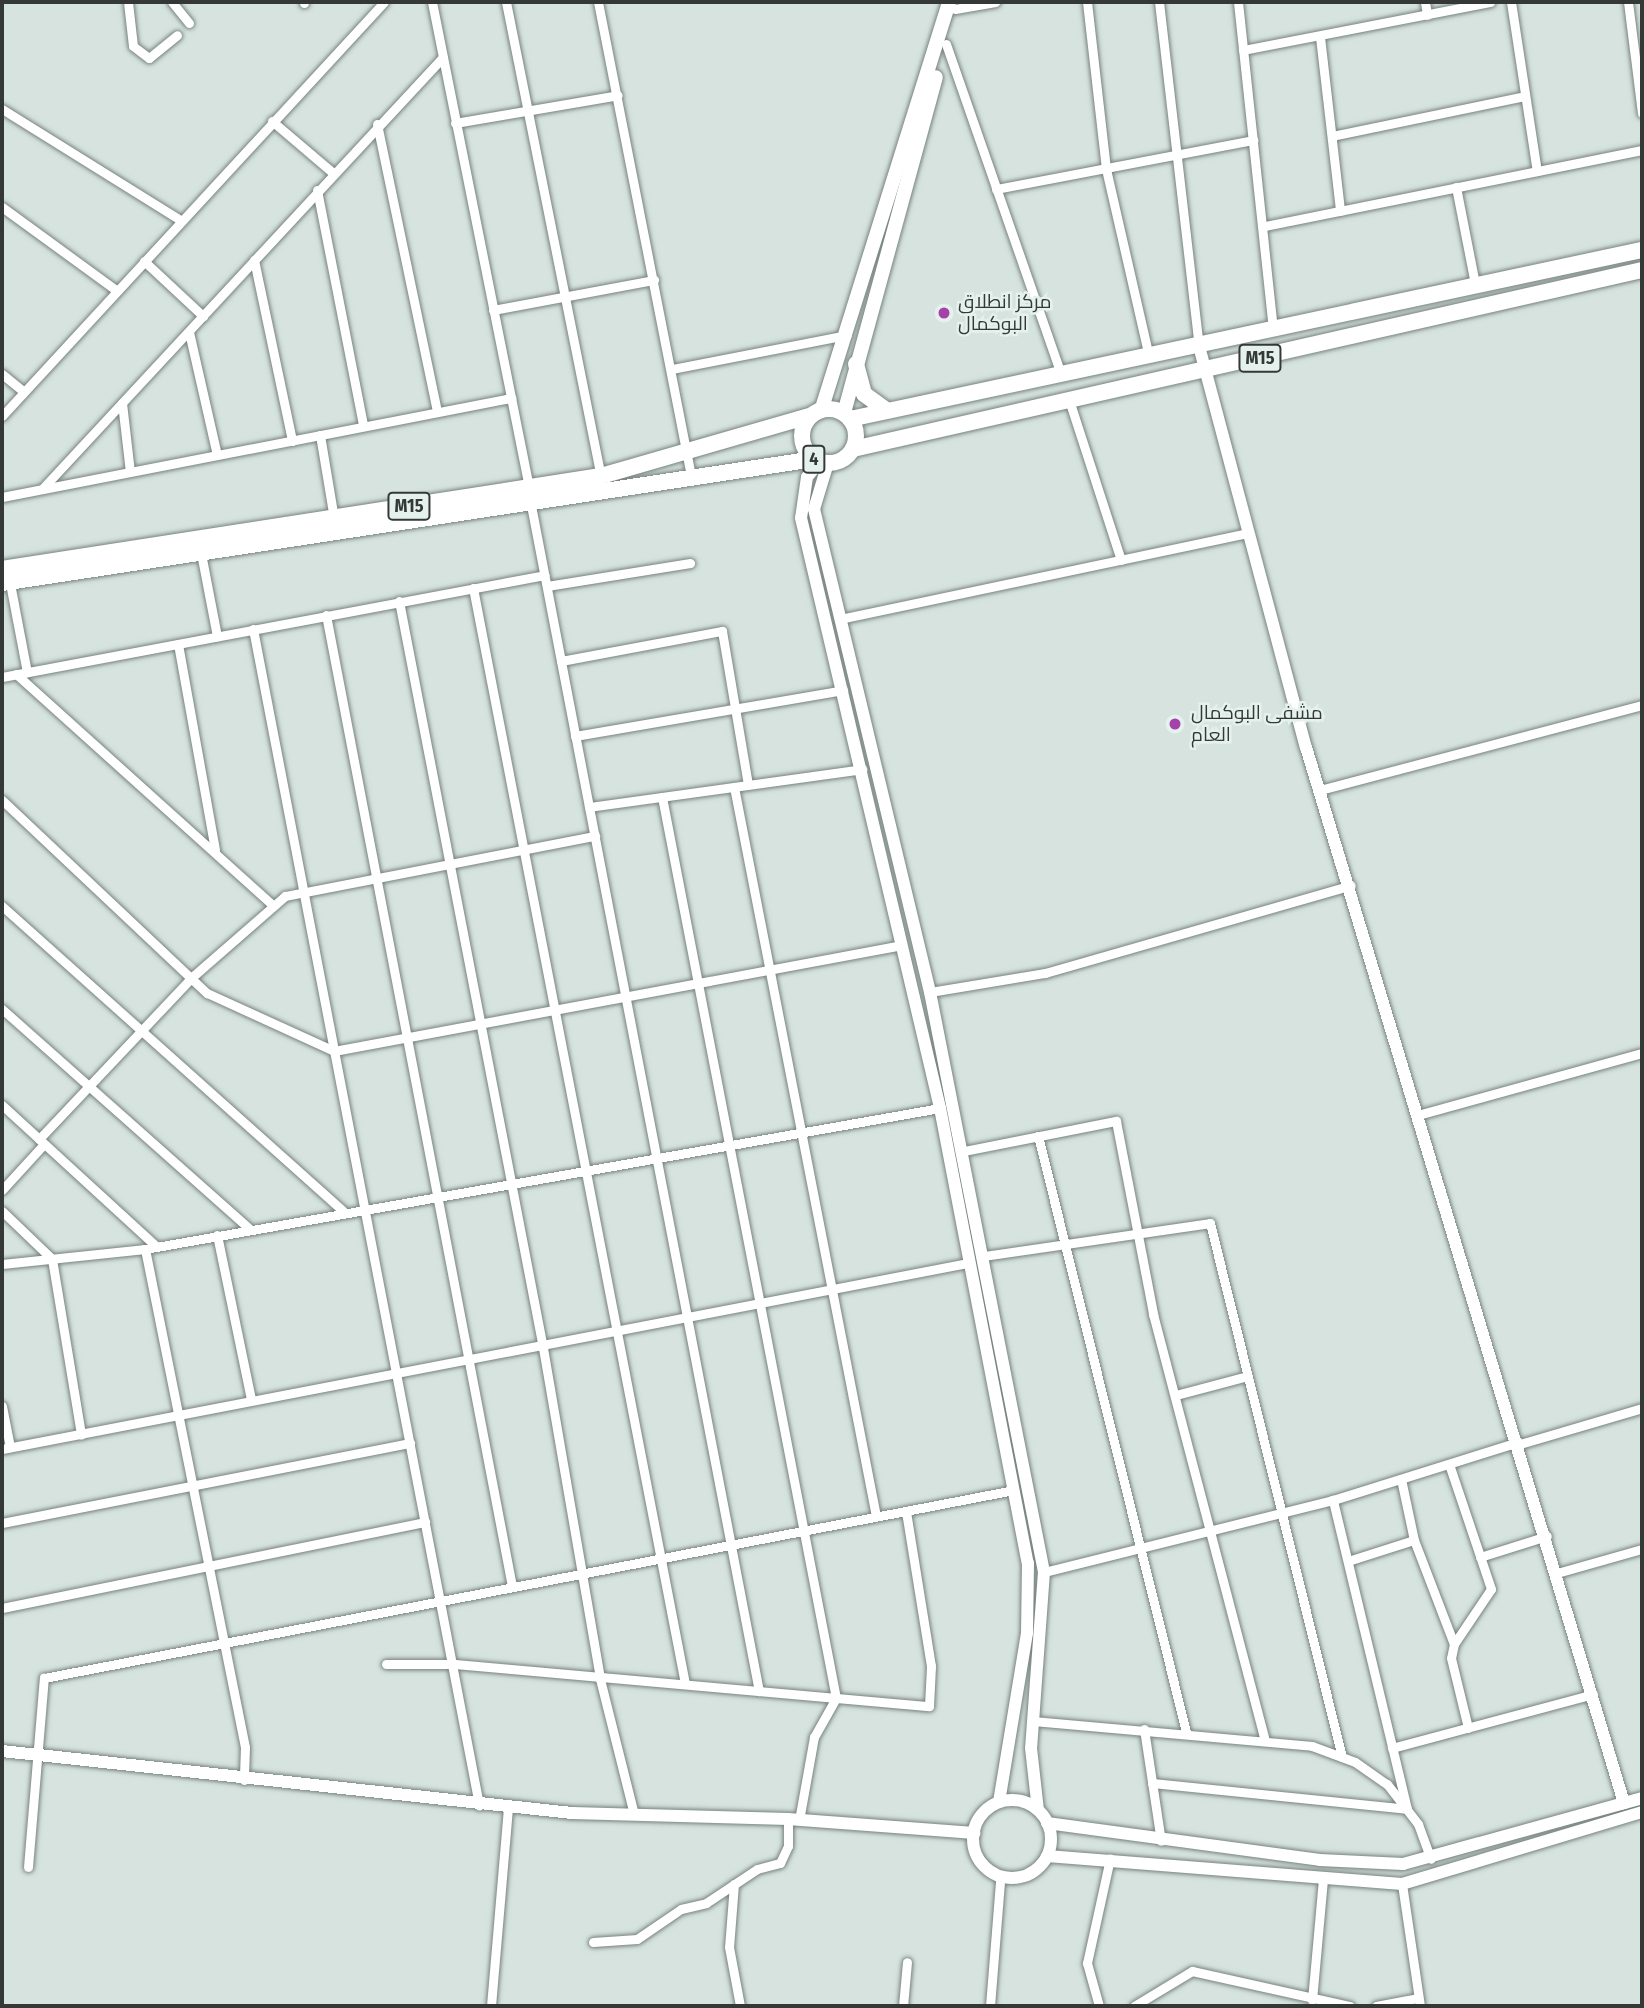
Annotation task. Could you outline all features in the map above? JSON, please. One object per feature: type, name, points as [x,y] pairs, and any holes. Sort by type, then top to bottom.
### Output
[{"type":"highway","name":"M15","points":[[885,409],[1199,346],[1475,284],[1642,250]]},
{"type":"highway","name":"M15","points":[[876,441],[1205,371],[1642,270]]},
{"type":"highway","points":[[856,364],[864,394],[885,409]]},
{"type":"highway","points":[[815,414],[847,416],[885,409]]},
{"type":"highway","name":"M15","points":[[529,494],[689,453],[815,414]]},
{"type":"highway","name":"4","points":[[815,414],[801,439],[821,461],[876,441]]},
{"type":"highway","name":"4","points":[[847,416],[853,449]]},
{"type":"highway","name":"M15","points":[[5,576],[529,494],[821,461]]},
{"type":"main road","points":[[847,416],[856,364],[946,44],[952,10]]},
{"type":"main road","points":[[815,414],[847,335],[952,10]]},
{"type":"main road","points":[[852,319],[867,324]]},
{"type":"street","points":[[128,2],[134,46],[149,58],[177,34]]},
{"type":"street","points":[[172,2],[189,23]]},
{"type":"street","points":[[2,416],[384,2]]},
{"type":"street","points":[[432,2],[511,398],[759,1691]]},
{"type":"street","points":[[506,2],[601,476]]},
{"type":"street","points":[[598,2],[689,453],[691,476]]},
{"type":"street","points":[[952,10],[995,2]]},
{"type":"street","points":[[1087,2],[1106,169],[1149,356]]},
{"type":"street","points":[[1159,2],[1199,346],[1245,534],[1418,1115],[1520,1443],[1624,1803]]},
{"type":"street","points":[[1238,2],[1265,226],[1273,328]]},
{"type":"street","points":[[1425,2],[1427,15]]},
{"type":"street","points":[[1243,50],[1490,2]]},
{"type":"street","points":[[1511,2],[1537,171]]},
{"type":"street","points":[[1628,2],[1642,113]]},
{"type":"street","points":[[1320,37],[1340,211]]},
{"type":"street","points":[[946,44],[1061,374]]},
{"type":"street","points":[[42,489],[189,332],[377,124],[443,57]]},
{"type":"street","points":[[455,123],[618,94]]},
{"type":"street","points":[[1332,136],[1525,96]]},
{"type":"street","points":[[2,109],[180,220]]},
{"type":"street","points":[[272,121],[333,173]]},
{"type":"street","points":[[377,124],[437,411]]},
{"type":"street","points":[[996,189],[1253,140]]},
{"type":"street","points":[[1265,226],[1642,150]]},
{"type":"street","points":[[1456,187],[1475,284]]},
{"type":"street","points":[[317,190],[363,425]]},
{"type":"street","points":[[2,207],[117,291]]},
{"type":"street","points":[[254,260],[292,441]]},
{"type":"street","points":[[144,261],[203,316]]},
{"type":"street","points":[[493,310],[654,280]]},
{"type":"street","points":[[189,332],[217,455]]},
{"type":"street","points":[[672,369],[847,335]]},
{"type":"street","points":[[2,374],[23,391]]},
{"type":"street","points":[[2,497],[511,398]]},
{"type":"street","points":[[1069,400],[1121,560]]},
{"type":"street","points":[[122,403],[130,472]]},
{"type":"street","points":[[320,435],[335,524]]},
{"type":"street","points":[[821,461],[814,509],[930,992],[964,1151],[1044,1572],[1033,1721],[1038,1810]]},
{"type":"street","points":[[821,461],[807,477],[801,518],[940,1108],[1014,1490],[1030,1589],[999,1802],[974,1833]]},
{"type":"street","points":[[840,620],[1245,534]]},
{"type":"street","points":[[200,545],[218,636]]},
{"type":"street","points":[[547,586],[690,563]]},
{"type":"street","points":[[2,677],[545,575]]},
{"type":"street","points":[[5,576],[27,672]]},
{"type":"street","points":[[473,587],[685,1684]]},
{"type":"street","points":[[399,601],[543,1348],[584,1573],[600,1679],[634,1814]]},
{"type":"street","points":[[326,615],[512,1586]]},
{"type":"street","points":[[253,629],[301,890],[440,1601],[455,1664],[479,1805]]},
{"type":"street","points":[[561,661],[722,631],[748,785]]},
{"type":"street","points":[[178,644],[215,850]]},
{"type":"street","points":[[16,674],[215,850],[271,904]]},
{"type":"street","points":[[575,736],[843,690]]},
{"type":"street","points":[[1320,790],[1642,705]]},
{"type":"street","points":[[589,807],[862,769]]},
{"type":"street","points":[[734,787],[876,1516]]},
{"type":"street","points":[[593,1942],[637,1939],[734,1884],[780,1863],[788,1846],[814,1737],[836,1698],[663,797]]},
{"type":"street","points":[[2,800],[207,993],[334,1051],[902,945]]},
{"type":"street","points":[[2,1190],[87,1087],[191,978],[271,904],[301,890],[595,836]]},
{"type":"street","points":[[930,992],[1045,973],[1351,885]]},
{"type":"street","points":[[2,906],[343,1211]]},
{"type":"street","points":[[2,1009],[249,1228]]},
{"type":"street","points":[[1418,1115],[1642,1054]]},
{"type":"street","points":[[2,1105],[157,1247]]},
{"type":"street","points":[[2,1264],[145,1249],[343,1211],[436,1200],[586,1169],[940,1108]]},
{"type":"street","points":[[964,1151],[1116,1121],[1137,1233],[1264,1738]]},
{"type":"street","points":[[1038,1136],[1186,1732]]},
{"type":"street","points":[[2,1211],[52,1259],[81,1434]]},
{"type":"street","points":[[984,1256],[1210,1223],[1342,1757]]},
{"type":"street","points":[[217,1235],[251,1399]]},
{"type":"street","points":[[145,1249],[245,1747],[244,1780]]},
{"type":"street","points":[[2,1406],[6,1448],[177,1416],[251,1399],[396,1376],[543,1348],[968,1263]]},
{"type":"street","points":[[1176,1395],[1248,1376]]},
{"type":"street","points":[[1044,1572],[1282,1514],[1642,1408]]},
{"type":"street","points":[[2,1523],[410,1443]]},
{"type":"street","points":[[1449,1464],[1491,1589],[1454,1644]]},
{"type":"street","points":[[1401,1479],[1414,1539],[1454,1644],[1452,1672],[1468,1728]]},
{"type":"street","points":[[28,1867],[44,1678],[224,1639],[440,1601],[1014,1490]]},
{"type":"street","points":[[1333,1500],[1407,1809],[1431,1859]]},
{"type":"street","points":[[386,1664],[455,1664],[600,1679],[929,1706],[931,1666],[906,1511]]},
{"type":"street","points":[[2,1608],[425,1522]]},
{"type":"street","points":[[1480,1557],[1547,1536]]},
{"type":"street","points":[[1348,1561],[1414,1539]]},
{"type":"street","points":[[1558,1573],[1642,1549]]},
{"type":"street","points":[[1392,1748],[1593,1694]]},
{"type":"street","points":[[1033,1721],[1264,1738],[1342,1757],[1387,1784],[1407,1809]]},
{"type":"street","points":[[1144,1729],[1161,1841]]},
{"type":"street","points":[[2,1751],[479,1805],[793,1819],[974,1833]]},
{"type":"street","points":[[1152,1783],[1407,1809]]},
{"type":"street","points":[[1048,1823],[1161,1841],[1372,1864],[1431,1859],[1642,1798]]},
{"type":"street","points":[[999,1802],[1013,1800],[1038,1810],[1048,1823],[1047,1856],[1029,1874],[1000,1881]]},
{"type":"street","points":[[491,2006],[508,1807]]},
{"type":"street","points":[[1047,1856],[1110,1858],[1402,1884],[1642,1812]]},
{"type":"street","points":[[974,1833],[981,1861],[1000,1881],[990,2006]]},
{"type":"street","points":[[1099,2006],[1087,1963],[1110,1858]]},
{"type":"street","points":[[1312,2000],[1323,1878]]},
{"type":"street","points":[[734,1884],[729,1947],[740,2006]]},
{"type":"street","points":[[1377,2006],[1419,2002],[1402,1884]]},
{"type":"street","points":[[903,2006],[907,1962]]},
{"type":"street","points":[[1134,2006],[1192,1971],[1312,2000],[1350,2006]]},
{"type":"place","name":"مركز انطلاق البوكمال","points":[[944,313]]},
{"type":"place","name":"مشفى البوكمال العام","points":[[1175,724]]}]
